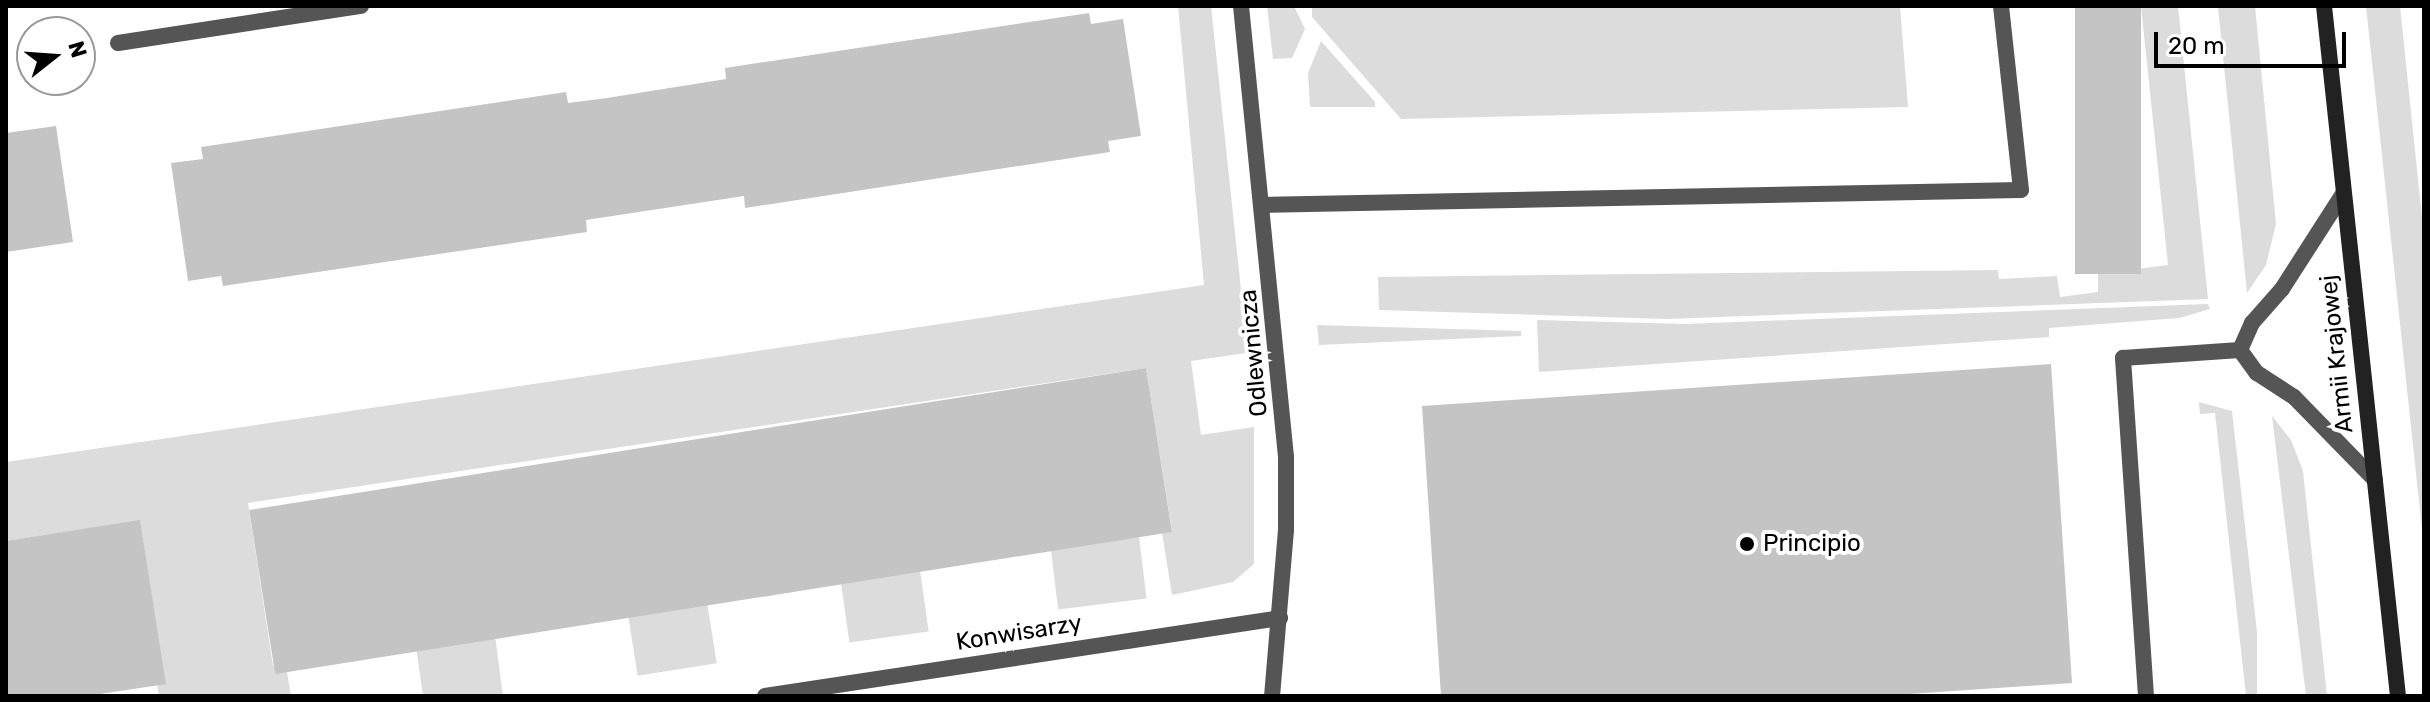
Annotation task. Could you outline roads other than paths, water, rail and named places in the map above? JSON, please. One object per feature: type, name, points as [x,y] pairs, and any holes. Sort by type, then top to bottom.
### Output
[{"type":"main road","name":"Armii Krajowej","points":[[2324,6],[2398,696]]},
{"type":"street","points":[[118,43],[361,6]]},
{"type":"street","name":"Odlewnicza","points":[[1241,6],[1286,457],[1280,618],[1272,696]]},
{"type":"street","points":[[1263,205],[2021,190],[2001,6]]},
{"type":"street","points":[[2240,350],[2252,323],[2282,289],[2343,194]]},
{"type":"street","points":[[2240,350],[2257,373],[2294,397],[2375,480]]},
{"type":"street","points":[[2146,696],[2123,358],[2240,350]]},
{"type":"street","name":"Konwisarzy","points":[[765,696],[1280,618]]},
{"type":"place","name":"Principio","points":[[1747,544]]}]
